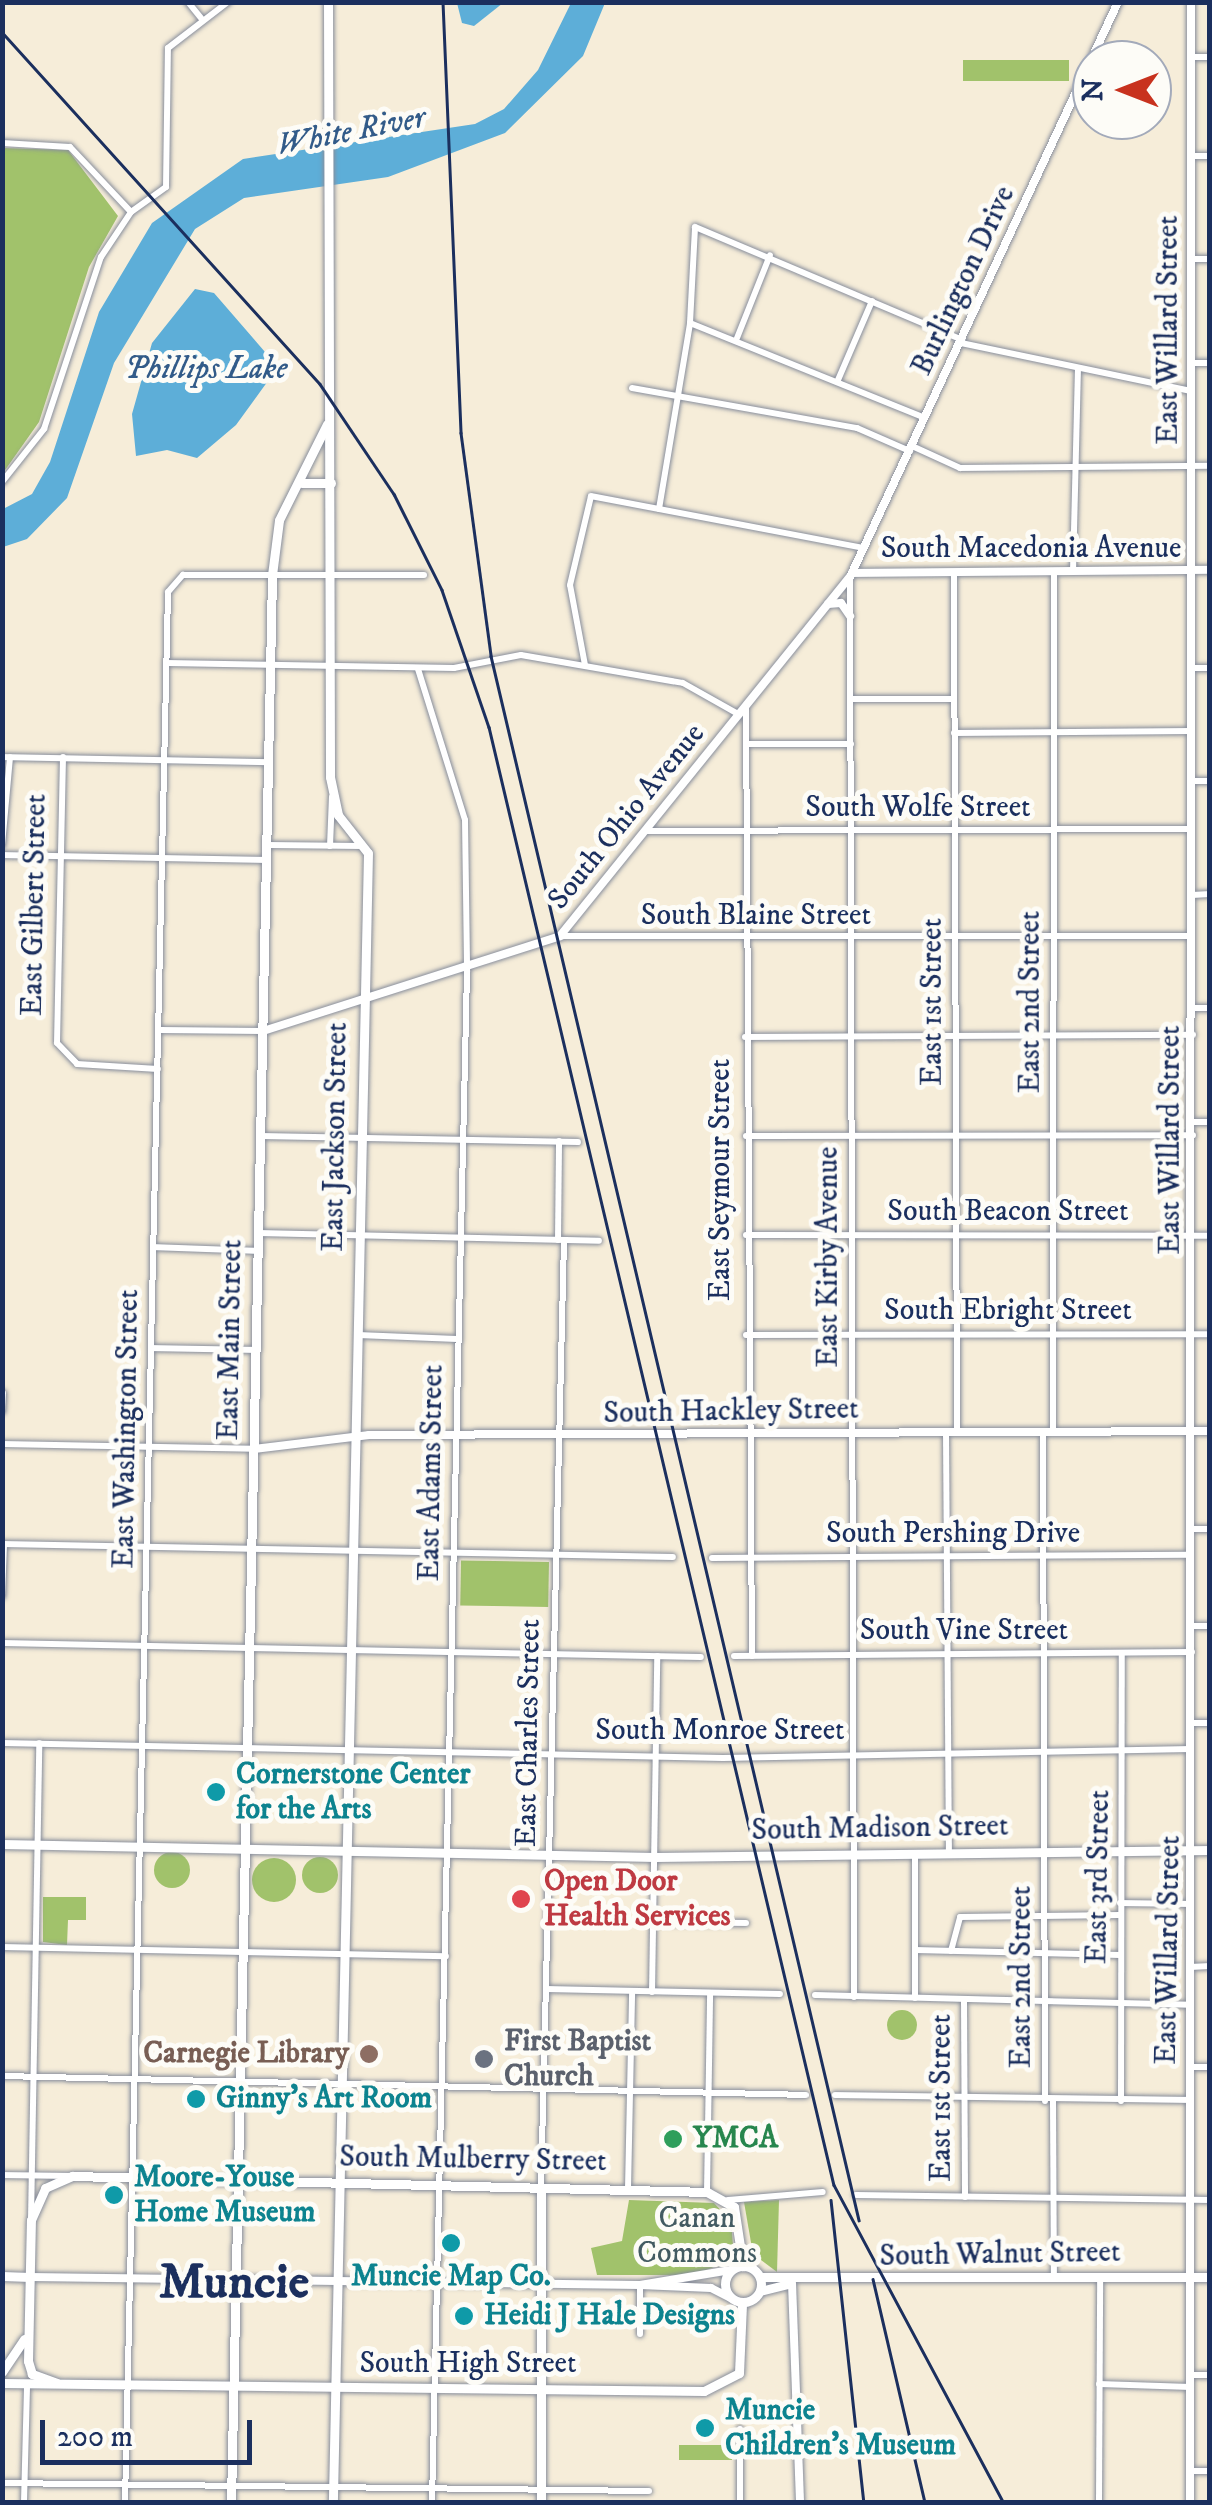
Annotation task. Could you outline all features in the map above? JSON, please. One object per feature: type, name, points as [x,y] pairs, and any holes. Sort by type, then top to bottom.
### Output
[{"type":"main road","points":[[328,2],[332,791],[364,846]]},
{"type":"main road","name":"East Main Street","points":[[231,2502],[272,575],[277,527],[302,483],[330,412]]},
{"type":"main road","points":[[302,483],[331,483]]},
{"type":"main road","name":"East Jackson Street","points":[[333,2502],[364,846]]},
{"type":"main road","name":"South Madison Street","points":[[2,1844],[655,1857],[1210,1850]]},
{"type":"main road","points":[[58,2382],[29,2368],[31,2220],[45,2188],[72,2176]]},
{"type":"main road","name":"South Mulberry Street","points":[[72,2176],[707,2192]]},
{"type":"main road","name":"East Charles Street","points":[[541,2497],[542,2188]]},
{"type":"main road","points":[[707,2192],[728,2200],[743,2266],[760,2277],[760,2291],[742,2303],[731,2298],[731,2270],[743,2266]]},
{"type":"main road","points":[[2,2276],[30,2277]]},
{"type":"main road","name":"South Walnut Street","points":[[760,2277],[792,2283],[1210,2278]]},
{"type":"main road","name":"South Walnut Street","points":[[760,2291],[792,2283]]},
{"type":"main road","name":"South High Street","points":[[2,2383],[435,2391],[704,2390],[739,2372],[742,2303]]},
{"type":"main road","points":[[2,2372],[21,2354],[28,2317]]},
{"type":"street","points":[[188,2],[202,19]]},
{"type":"street","points":[[2,482],[44,429],[94,271],[131,212],[166,187],[166,55],[202,19],[228,2]]},
{"type":"street","name":"Burlington Drive","points":[[851,575],[1118,2]]},
{"type":"street","name":"East Willard Street","points":[[1190,2502],[1194,1652],[1192,2]]},
{"type":"street","points":[[1192,57],[1210,57]]},
{"type":"street","points":[[2,143],[70,147],[131,212]]},
{"type":"street","points":[[1191,156],[1210,156]]},
{"type":"street","points":[[658,510],[690,323],[691,232],[704,230],[770,255],[962,342],[1191,391]]},
{"type":"street","points":[[737,338],[770,255]]},
{"type":"street","points":[[1191,259],[1210,259]]},
{"type":"street","points":[[838,380],[872,300]]},
{"type":"street","points":[[690,323],[737,338],[926,418]]},
{"type":"street","points":[[1192,363],[1210,363]]},
{"type":"street","points":[[1073,572],[1078,368]]},
{"type":"street","points":[[632,388],[857,428],[960,468],[1210,466]]},
{"type":"street","points":[[584,665],[570,585],[591,496],[864,548]]},
{"type":"street","name":"South Macedonia Avenue","points":[[851,575],[1210,570]]},
{"type":"street","name":"East 2nd Street","points":[[1054,571],[1054,1432]]},
{"type":"street","name":"East 1st Street","points":[[954,572],[957,1433]]},
{"type":"street","points":[[272,575],[424,575]]},
{"type":"street","name":"East Washington Street","points":[[125,2502],[172,581],[272,575]]},
{"type":"street","name":"South Ohio Avenue","points":[[263,1031],[466,970],[560,936],[851,575]]},
{"type":"street","name":"East Kirby Avenue","points":[[851,575],[854,1996]]},
{"type":"street","points":[[828,604],[841,603],[850,616]]},
{"type":"street","points":[[167,663],[418,668],[507,654],[684,683],[738,714]]},
{"type":"street","name":"East Adams Street","points":[[418,668],[465,820],[466,970],[432,2502]]},
{"type":"street","points":[[1192,668],[1210,668]]},
{"type":"street","points":[[850,699],[954,699]]},
{"type":"street","name":"East Seymour Street","points":[[746,704],[746,1335],[752,1656]]},
{"type":"street","points":[[954,733],[1192,731]]},
{"type":"street","points":[[746,744],[850,744]]},
{"type":"street","name":"East Gilbert Street","points":[[64,757],[62,1053],[77,1064],[158,1069]]},
{"type":"street","points":[[2,844],[6,758],[270,762]]},
{"type":"street","points":[[1192,781],[1210,781]]},
{"type":"street","points":[[330,846],[332,791]]},
{"type":"street","name":"South Wolfe Street","points":[[644,830],[1192,830]]},
{"type":"street","points":[[268,846],[364,846]]},
{"type":"street","points":[[3,855],[268,860]]},
{"type":"street","points":[[1192,894],[1210,894]]},
{"type":"street","name":"South Blaine Street","points":[[560,936],[1192,936]]},
{"type":"street","points":[[1193,1008],[1210,1008]]},
{"type":"street","points":[[159,1030],[263,1031]]},
{"type":"street","points":[[745,1037],[1193,1035]]},
{"type":"street","points":[[1193,1122],[1210,1122]]},
{"type":"street","points":[[746,1136],[1193,1135]]},
{"type":"street","points":[[261,1136],[578,1142]]},
{"type":"street","name":"East Charles Street","points":[[542,2188],[560,1436],[559,1141]]},
{"type":"street","points":[[258,1233],[598,1241]]},
{"type":"street","name":"South Beacon Street","points":[[746,1235],[1210,1236]]},
{"type":"street","points":[[153,1247],[258,1251]]},
{"type":"street","name":"South Ebright Street","points":[[746,1335],[1210,1334]]},
{"type":"street","points":[[357,1335],[457,1339]]},
{"type":"street","points":[[151,1348],[256,1350]]},
{"type":"street","points":[[2,1411],[3,1394]]},
{"type":"street","name":"South Hackley Street","points":[[254,1449],[354,1436],[1210,1431]]},
{"type":"street","name":"East 2nd Street","points":[[1042,1432],[1045,2002],[1054,2280]]},
{"type":"street","points":[[946,1433],[950,1853]]},
{"type":"street","points":[[2,1444],[254,1449]]},
{"type":"street","points":[[1193,1529],[1210,1528]]},
{"type":"street","points":[[2,1596],[3,1544],[673,1557]]},
{"type":"street","name":"South Pershing Drive","points":[[712,1558],[1193,1554]]},
{"type":"street","points":[[1194,1626],[1210,1626]]},
{"type":"street","points":[[2,1643],[702,1657]]},
{"type":"street","name":"South Vine Street","points":[[734,1656],[1194,1652]]},
{"type":"street","name":"East 3rd Street","points":[[1121,2101],[1122,1653]]},
{"type":"street","points":[[652,1992],[658,1656]]},
{"type":"street","points":[[1193,1723],[1210,1723]]},
{"type":"street","name":"South Monroe Street","points":[[2,1743],[657,1756],[1193,1749]]},
{"type":"street","points":[[31,2220],[40,1743]]},
{"type":"street","name":"East 1st Street","points":[[915,1854],[915,1998]]},
{"type":"street","points":[[1120,1903],[1190,1904]]},
{"type":"street","points":[[951,1951],[956,1918],[1120,1915]]},
{"type":"street","points":[[654,1922],[746,1923]]},
{"type":"street","points":[[2,1947],[446,1956]]},
{"type":"street","points":[[915,1950],[1120,1955]]},
{"type":"street","points":[[1190,1966],[1210,1966]]},
{"type":"street","points":[[546,1988],[780,1994]]},
{"type":"street","points":[[628,2189],[632,1991]]},
{"type":"street","points":[[707,2192],[710,1992]]},
{"type":"street","points":[[815,1995],[1190,2005]]},
{"type":"street","name":"East 1st Street","points":[[964,1999],[965,2197]]},
{"type":"street","points":[[1190,2067],[1210,2067]]},
{"type":"street","points":[[2,2076],[806,2094]]},
{"type":"street","points":[[835,2095],[966,2100],[1190,2100]]},
{"type":"street","points":[[2,2175],[72,2176]]},
{"type":"street","points":[[728,2200],[745,2192],[823,2192]]},
{"type":"street","points":[[856,2195],[1210,2200]]},
{"type":"street","points":[[640,2285],[731,2270]]},
{"type":"street","points":[[30,2277],[438,2288],[640,2285],[711,2288],[731,2298]]},
{"type":"street","points":[[1099,2502],[1100,2279]]},
{"type":"street","points":[[792,2283],[800,2502]]},
{"type":"street","points":[[640,2285],[640,2334]]},
{"type":"street","points":[[1191,2374],[1210,2375]]},
{"type":"street","points":[[24,2502],[27,2384]]},
{"type":"street","points":[[1100,2384],[1191,2386]]},
{"type":"street","points":[[740,2429],[740,2502]]},
{"type":"street","points":[[1190,2471],[1210,2471]]},
{"type":"street","points":[[2,2483],[541,2497],[645,2491],[641,2502]]},
{"type":"green space","points":[[963,60],[1069,60],[1069,81],[963,81]]},
{"type":"green space","points":[[3,148],[68,150],[118,216],[89,267],[39,422],[3,473]]},
{"type":"green space","points":[[461,1560],[549,1562],[548,1607],[460,1605]]},
{"type":"green space","points":[[172,1852],[184,1858],[190,1870],[184,1882],[172,1888],[160,1882],[154,1870],[160,1858]]},
{"type":"green space","points":[[320,1857],[333,1862],[338,1875],[333,1888],[320,1893],[307,1888],[302,1875],[307,1862]]},
{"type":"green space","points":[[274,1858],[290,1864],[296,1880],[290,1896],[274,1902],[258,1896],[252,1880],[258,1864]]},
{"type":"green space","points":[[43,1897],[86,1897],[86,1920],[68,1920],[67,1945],[43,1942]]},
{"type":"green space","points":[[902,2010],[916,2019],[917,2025],[908,2039],[902,2040],[888,2031],[887,2025],[896,2011]]},
{"type":"green space","name":"Canan Commons","points":[[629,2200],[714,2203],[731,2221],[734,2257],[697,2275],[597,2275],[591,2248],[622,2241]]},
{"type":"green space","points":[[779,2200],[777,2272],[753,2254],[744,2202]]},
{"type":"green space","points":[[679,2445],[732,2445],[732,2460],[679,2460]]},
{"type":"water","points":[[457,2],[503,3],[474,26],[462,23]]},
{"type":"water","points":[[571,3],[605,3],[583,56],[505,133],[388,177],[244,198],[195,229],[114,363],[67,498],[27,539],[3,547],[3,509],[32,494],[50,462],[99,312],[152,223],[243,159],[475,124],[504,109],[538,70]]},
{"type":"water","name":"Phillips Lake","points":[[195,289],[214,293],[278,367],[236,425],[197,458],[167,450],[136,456],[132,414],[152,343]]},
{"type":"railway","points":[[443,2],[461,433],[491,656],[859,2220]]},
{"type":"railway","points":[[2,32],[320,384],[394,494],[442,590],[489,727],[834,2185],[1003,2502]]},
{"type":"railway","points":[[831,2200],[864,2502]]},
{"type":"railway","points":[[873,2279],[925,2502]]},
{"type":"place","name":"Cornerstone Center for the Arts","points":[[216,1792]]},
{"type":"place","name":"Open Door Health Services","points":[[521,1899]]},
{"type":"place","name":"Carnegie Library","points":[[369,2054]]},
{"type":"place","name":"First Baptist Church","points":[[484,2059]]},
{"type":"place","name":"Ginny's Art Room","points":[[196,2099]]},
{"type":"place","name":"YMCA","points":[[673,2139]]},
{"type":"place","name":"Moore-Youse Home Museum","points":[[114,2195]]},
{"type":"place","name":"Muncie Map Co.","points":[[451,2243]]},
{"type":"place","name":"Heidi J Hale Designs","points":[[464,2316]]},
{"type":"place","name":"Muncie Children's Museum","points":[[705,2428]]},
{"type":"district","name":"Muncie","points":[[234,2283]]},
{"type":"water label","name":"White River","points":[[351,132]]}]
